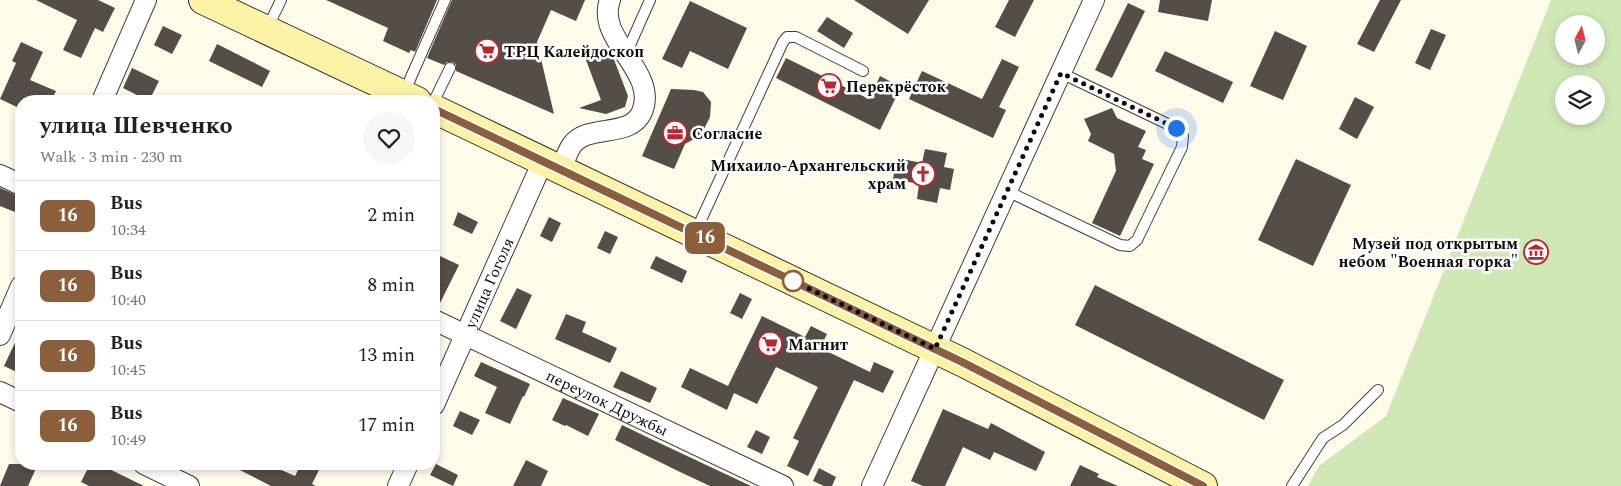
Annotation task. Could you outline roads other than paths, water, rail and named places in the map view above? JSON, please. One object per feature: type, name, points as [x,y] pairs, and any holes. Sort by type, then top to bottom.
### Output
[{"type":"main road","points":[[203,0],[404,95]]},
{"type":"main road","points":[[440,112],[935,349],[1203,486]]},
{"type":"street","points":[[105,95],[146,0]]},
{"type":"street","name":"улица Гоголя","points":[[440,391],[465,335],[552,165],[572,144],[588,134],[618,129],[632,124],[641,114],[646,96],[638,74],[610,26],[607,14],[610,0]]},
{"type":"street","points":[[872,486],[1094,0]]},
{"type":"street","points":[[0,175],[15,182]]},
{"type":"street","points":[[0,335],[15,300]]},
{"type":"street","name":"переулок Дружбы","points":[[440,323],[783,486]]},
{"type":"street","points":[[0,392],[15,399]]},
{"type":"street","points":[[156,470],[189,486]]},
{"type":"street","points":[[398,486],[405,470]]},
{"type":"lane","points":[[267,30],[281,0]]},
{"type":"lane","points":[[411,95],[445,0]]},
{"type":"lane","points":[[626,54],[650,0]]},
{"type":"lane","points":[[695,233],[783,42],[788,37],[796,37],[863,71]]},
{"type":"lane","points":[[437,95],[450,68]]},
{"type":"lane","points":[[1007,191],[1120,245],[1130,246],[1137,240],[1182,147],[1184,136],[1176,128],[1061,73]]},
{"type":"lane","points":[[1292,486],[1323,438],[1343,425],[1378,390]]},
{"type":"place","name":"ТРЦ Калейдоскоп","points":[[487,51]]},
{"type":"place","name":"Перекрёсток","points":[[829,86]]},
{"type":"place","name":"Согласие","points":[[675,133]]},
{"type":"place","name":"Михаило-Архангельский храм","points":[[923,174]]},
{"type":"place","name":"Музей под открытым небом \"Военная горка\"","points":[[1536,252]]},
{"type":"place","name":"Магнит","points":[[770,344]]}]
